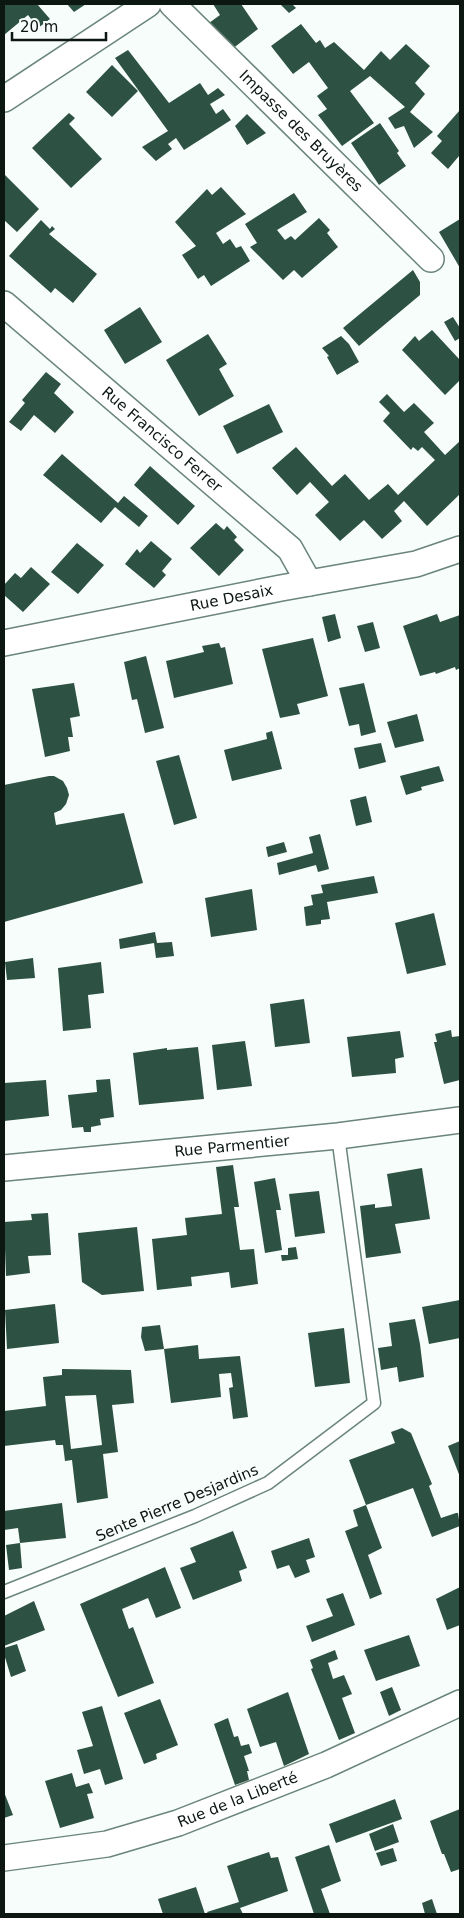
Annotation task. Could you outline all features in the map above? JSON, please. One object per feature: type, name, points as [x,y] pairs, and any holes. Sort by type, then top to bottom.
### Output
[{"type":"street","points":[[4,98],[148,4]]},
{"type":"street","name":"Impasse des Bruyères","points":[[172,4],[431,259]]},
{"type":"street","name":"Rue Francisco Ferrer","points":[[4,304],[290,549],[309,583]]},
{"type":"street","name":"Rue Desaix","points":[[4,643],[416,564],[460,549]]},
{"type":"street","name":"Rue Parmentier","points":[[4,1168],[338,1136],[460,1120]]},
{"type":"street","name":"Rue de la Liberté","points":[[4,1858],[107,1844],[178,1823],[326,1765],[460,1703]]},
{"type":"lane","name":"Sente Pierre Desjardins","points":[[4,1592],[195,1516],[268,1483],[374,1403],[338,1136]]},
{"type":"building","points":[[4,4],[37,4],[50,19],[38,28],[28,15],[4,35]]},
{"type":"building","points":[[67,4],[86,4],[74,12]]},
{"type":"building","points":[[213,4],[241,4],[258,29],[227,53],[209,23],[220,15]]},
{"type":"building","points":[[282,4],[292,4],[296,8],[289,13]]},
{"type":"building","points":[[301,24],[316,43],[320,40],[325,48],[334,42],[364,70],[381,51],[390,60],[406,44],[430,66],[415,83],[425,94],[410,112],[433,132],[414,148],[404,126],[395,129],[388,118],[405,107],[370,76],[350,91],[374,123],[342,146],[318,115],[327,109],[317,96],[328,88],[309,62],[293,74],[271,46]]},
{"type":"building","points":[[128,50],[169,103],[200,83],[208,95],[218,88],[225,95],[210,104],[216,114],[223,109],[231,120],[184,150],[176,138],[168,144],[172,149],[156,161],[142,147],[168,131],[115,58]]},
{"type":"building","points":[[112,65],[138,91],[112,117],[86,92]]},
{"type":"building","points":[[460,110],[460,158],[459,156],[448,169],[431,153],[442,141],[437,136]]},
{"type":"building","points":[[69,113],[75,118],[69,124],[102,159],[71,188],[32,148]]},
{"type":"building","points":[[247,114],[266,133],[247,145],[235,126]]},
{"type":"building","points":[[380,123],[399,151],[397,153],[406,166],[379,185],[351,143]]},
{"type":"building","points":[[4,174],[39,209],[17,232],[4,220]]},
{"type":"building","points":[[221,187],[246,214],[216,233],[223,244],[230,239],[236,248],[241,246],[250,261],[211,286],[204,275],[198,279],[182,255],[196,246],[175,222],[207,189],[212,195]]},
{"type":"building","points":[[294,193],[307,212],[277,230],[285,240],[291,236],[295,240],[319,218],[330,230],[327,233],[338,247],[302,278],[294,270],[283,280],[250,247],[257,243],[245,224]]},
{"type":"building","points":[[460,219],[460,268],[439,232]]},
{"type":"building","points":[[41,220],[50,229],[52,226],[55,229],[49,234],[97,274],[73,303],[55,288],[51,293],[9,256]]},
{"type":"building","points":[[413,270],[420,282],[420,295],[359,346],[343,328]]},
{"type":"building","points":[[140,307],[162,342],[125,364],[104,330]]},
{"type":"building","points":[[453,317],[460,328],[460,338],[455,341],[444,322]]},
{"type":"building","points":[[432,330],[460,360],[460,380],[445,395],[402,350],[415,336],[419,341]]},
{"type":"building","points":[[208,334],[227,364],[219,369],[234,396],[199,416],[166,360]]},
{"type":"building","points":[[341,336],[349,344],[359,362],[337,375],[327,357],[329,356],[322,348]]},
{"type":"building","points":[[46,372],[61,384],[54,393],[74,412],[55,433],[34,415],[21,431],[9,422],[25,403],[22,400]]},
{"type":"building","points":[[387,394],[404,412],[414,403],[434,423],[424,432],[445,455],[460,441],[460,494],[427,526],[404,501],[394,511],[402,521],[382,539],[364,520],[340,541],[315,515],[329,502],[310,482],[297,495],[272,468],[296,447],[332,486],[345,474],[369,500],[388,484],[398,495],[435,460],[422,447],[418,451],[413,447],[411,450],[383,421],[390,413],[379,402]]},
{"type":"building","points":[[269,404],[283,432],[237,454],[223,426]]},
{"type":"building","points":[[62,454],[118,503],[124,496],[148,516],[139,527],[115,507],[101,523],[43,475]]},
{"type":"building","points":[[150,466],[195,506],[178,525],[134,485]]},
{"type":"building","points":[[216,523],[224,530],[227,526],[237,537],[234,540],[244,550],[219,576],[190,548]]},
{"type":"building","points":[[151,541],[172,559],[162,571],[166,575],[154,588],[125,564],[137,549],[140,553]]},
{"type":"building","points":[[77,543],[104,565],[78,594],[51,572]]},
{"type":"building","points":[[31,567],[50,584],[23,612],[4,595],[4,585],[15,573],[21,578]]},
{"type":"building","points":[[335,614],[341,638],[328,642],[322,617]]},
{"type":"building","points":[[437,614],[440,622],[460,615],[460,668],[456,670],[455,667],[436,674],[435,672],[420,676],[403,626]]},
{"type":"building","points":[[373,622],[380,648],[365,652],[357,626]]},
{"type":"building","points":[[313,638],[328,696],[297,704],[300,714],[280,718],[262,649]]},
{"type":"building","points":[[219,643],[221,648],[225,647],[233,684],[174,698],[166,661],[204,652],[202,646]]},
{"type":"building","points":[[146,656],[164,728],[145,733],[137,699],[132,700],[124,662]]},
{"type":"building","points":[[74,683],[80,716],[70,718],[73,737],[68,737],[70,751],[45,757],[32,689]]},
{"type":"building","points":[[364,683],[376,732],[361,736],[359,724],[349,726],[339,688]]},
{"type":"building","points":[[417,714],[424,741],[395,748],[387,722]]},
{"type":"building","points":[[272,731],[282,769],[232,781],[224,750],[267,739],[266,733]]},
{"type":"building","points":[[381,743],[386,762],[359,769],[354,748]]},
{"type":"building","points":[[179,755],[197,818],[174,825],[156,761]]},
{"type":"building","points":[[439,766],[444,781],[421,787],[422,790],[406,795],[400,776]]},
{"type":"building","points":[[54,776],[63,781],[69,795],[66,804],[61,810],[54,813],[56,825],[124,813],[143,883],[4,922],[4,785]]},
{"type":"building","points":[[366,796],[372,822],[356,826],[350,800]]},
{"type":"building","points":[[320,834],[329,869],[318,872],[316,865],[279,875],[277,863],[313,853],[309,837]]},
{"type":"building","points":[[284,842],[287,852],[268,857],[266,847]]},
{"type":"building","points":[[374,876],[378,893],[327,902],[330,919],[321,920],[321,924],[306,926],[304,907],[313,905],[311,895],[323,893],[321,885]]},
{"type":"building","points":[[252,889],[257,930],[211,937],[205,898]]},
{"type":"building","points":[[434,913],[446,965],[407,974],[395,923]]},
{"type":"building","points":[[155,932],[157,943],[172,942],[174,956],[156,958],[154,943],[120,949],[119,939]]},
{"type":"building","points":[[33,958],[35,978],[7,980],[5,962]]},
{"type":"building","points":[[101,962],[104,993],[88,995],[91,1028],[63,1031],[58,968]]},
{"type":"building","points":[[304,999],[310,1043],[275,1047],[270,1004]]},
{"type":"building","points":[[451,1030],[452,1037],[460,1036],[460,1080],[444,1084],[434,1042],[437,1042],[435,1034]]},
{"type":"building","points":[[400,1031],[404,1057],[395,1059],[396,1073],[352,1077],[347,1037]]},
{"type":"building","points":[[245,1041],[252,1086],[217,1090],[212,1045]]},
{"type":"building","points":[[198,1047],[204,1099],[139,1105],[133,1053],[167,1048],[167,1050]]},
{"type":"building","points":[[110,1079],[114,1117],[100,1119],[101,1125],[91,1127],[91,1132],[84,1132],[83,1127],[72,1128],[68,1095],[97,1092],[96,1080]]},
{"type":"building","points":[[46,1080],[49,1116],[4,1121],[4,1083]]},
{"type":"building","points":[[233,1165],[239,1207],[234,1207],[240,1250],[254,1249],[258,1284],[231,1288],[229,1272],[191,1277],[192,1286],[157,1290],[152,1239],[187,1235],[185,1218],[222,1214],[216,1167]]},
{"type":"building","points":[[422,1168],[430,1219],[395,1224],[401,1253],[366,1258],[360,1206],[375,1204],[375,1208],[392,1206],[387,1174]]},
{"type":"building","points":[[275,1178],[281,1210],[276,1210],[282,1250],[265,1253],[254,1182]]},
{"type":"building","points":[[319,1191],[325,1233],[295,1237],[289,1194]]},
{"type":"building","points":[[48,1213],[51,1255],[28,1256],[30,1273],[6,1276],[4,1222],[32,1220],[31,1214]]},
{"type":"building","points":[[137,1227],[144,1291],[102,1295],[82,1282],[78,1233]]},
{"type":"building","points":[[296,1247],[298,1259],[282,1261],[281,1255],[288,1255],[288,1248]]},
{"type":"building","points":[[460,1300],[460,1338],[429,1344],[422,1307]]},
{"type":"building","points":[[55,1304],[59,1343],[7,1349],[5,1310]]},
{"type":"building","points":[[415,1319],[424,1377],[399,1382],[397,1367],[381,1370],[378,1348],[392,1346],[389,1323]]},
{"type":"building","points":[[160,1325],[164,1349],[145,1351],[141,1337],[142,1327]]},
{"type":"building","points":[[344,1328],[350,1383],[315,1387],[308,1333]]},
{"type":"building","points":[[198,1345],[199,1359],[240,1356],[248,1417],[233,1419],[229,1388],[233,1387],[231,1373],[219,1374],[221,1397],[171,1403],[164,1349]]},
{"type":"building","points":[[62,1369],[131,1370],[134,1403],[112,1405],[118,1452],[103,1454],[108,1498],[77,1503],[72,1460],[65,1461],[63,1445],[56,1445],[55,1440],[4,1446],[4,1411],[46,1406],[43,1377],[62,1375]],"holes":[[[96,1395],[102,1445],[71,1449],[65,1396]]]},
{"type":"building","points":[[402,1428],[411,1433],[432,1484],[429,1486],[441,1518],[458,1513],[460,1526],[432,1537],[413,1488],[366,1505],[349,1460],[395,1443],[391,1432]]},
{"type":"building","points":[[460,1441],[460,1477],[448,1446]]},
{"type":"building","points":[[62,1503],[66,1538],[20,1543],[18,1528],[4,1530],[4,1511]]},
{"type":"building","points":[[366,1505],[382,1548],[368,1555],[382,1594],[370,1599],[345,1531],[358,1526],[353,1510]]},
{"type":"building","points":[[233,1531],[247,1568],[239,1571],[242,1581],[193,1600],[180,1568],[196,1562],[190,1548]]},
{"type":"building","points":[[309,1538],[315,1557],[306,1560],[310,1572],[295,1578],[289,1565],[277,1569],[271,1551]]},
{"type":"building","points":[[20,1543],[22,1568],[9,1570],[6,1545]]},
{"type":"building","points":[[165,1567],[181,1608],[156,1618],[148,1598],[122,1609],[129,1629],[133,1627],[154,1683],[118,1697],[80,1604]]},
{"type":"building","points":[[460,1587],[460,1625],[447,1630],[436,1599]]},
{"type":"building","points":[[343,1593],[355,1625],[312,1642],[306,1626],[333,1616],[326,1599]]},
{"type":"building","points":[[34,1601],[45,1630],[4,1646],[4,1616]]},
{"type":"building","points":[[409,1635],[420,1666],[376,1681],[364,1650]]},
{"type":"building","points":[[17,1644],[26,1671],[11,1677],[4,1648]]},
{"type":"building","points":[[335,1650],[338,1659],[328,1663],[333,1679],[344,1675],[352,1694],[342,1698],[355,1733],[339,1740],[311,1669],[313,1668],[310,1660]]},
{"type":"building","points":[[392,1687],[401,1710],[389,1716],[380,1692]]},
{"type":"building","points":[[288,1692],[309,1754],[284,1766],[276,1742],[260,1747],[247,1709]]},
{"type":"building","points":[[160,1699],[178,1745],[156,1754],[157,1759],[144,1764],[124,1713]]},
{"type":"building","points":[[102,1706],[123,1779],[105,1785],[100,1769],[84,1774],[77,1750],[93,1746],[82,1712]]},
{"type":"building","points":[[228,1718],[234,1737],[238,1736],[241,1746],[249,1744],[252,1753],[244,1756],[249,1771],[247,1771],[249,1780],[235,1785],[214,1724]]},
{"type":"building","points":[[72,1773],[76,1787],[89,1783],[93,1793],[87,1794],[94,1818],[60,1828],[45,1781]]},
{"type":"building","points":[[4,1792],[13,1815],[4,1818]]},
{"type":"building","points":[[395,1799],[402,1819],[336,1843],[329,1824]]},
{"type":"building","points":[[460,1809],[460,1869],[451,1872],[430,1821]]},
{"type":"building","points":[[393,1824],[399,1842],[375,1851],[369,1834]]},
{"type":"building","points":[[329,1845],[341,1881],[321,1889],[330,1914],[314,1914],[295,1857]]},
{"type":"building","points":[[393,1848],[397,1861],[381,1866],[376,1853]]},
{"type":"building","points":[[269,1852],[271,1858],[278,1857],[288,1891],[240,1908],[243,1914],[208,1914],[207,1912],[239,1902],[227,1866]]},
{"type":"building","points":[[196,1887],[205,1914],[163,1914],[158,1899]]},
{"type":"building","points":[[432,1899],[437,1914],[425,1914],[422,1903]]}]
